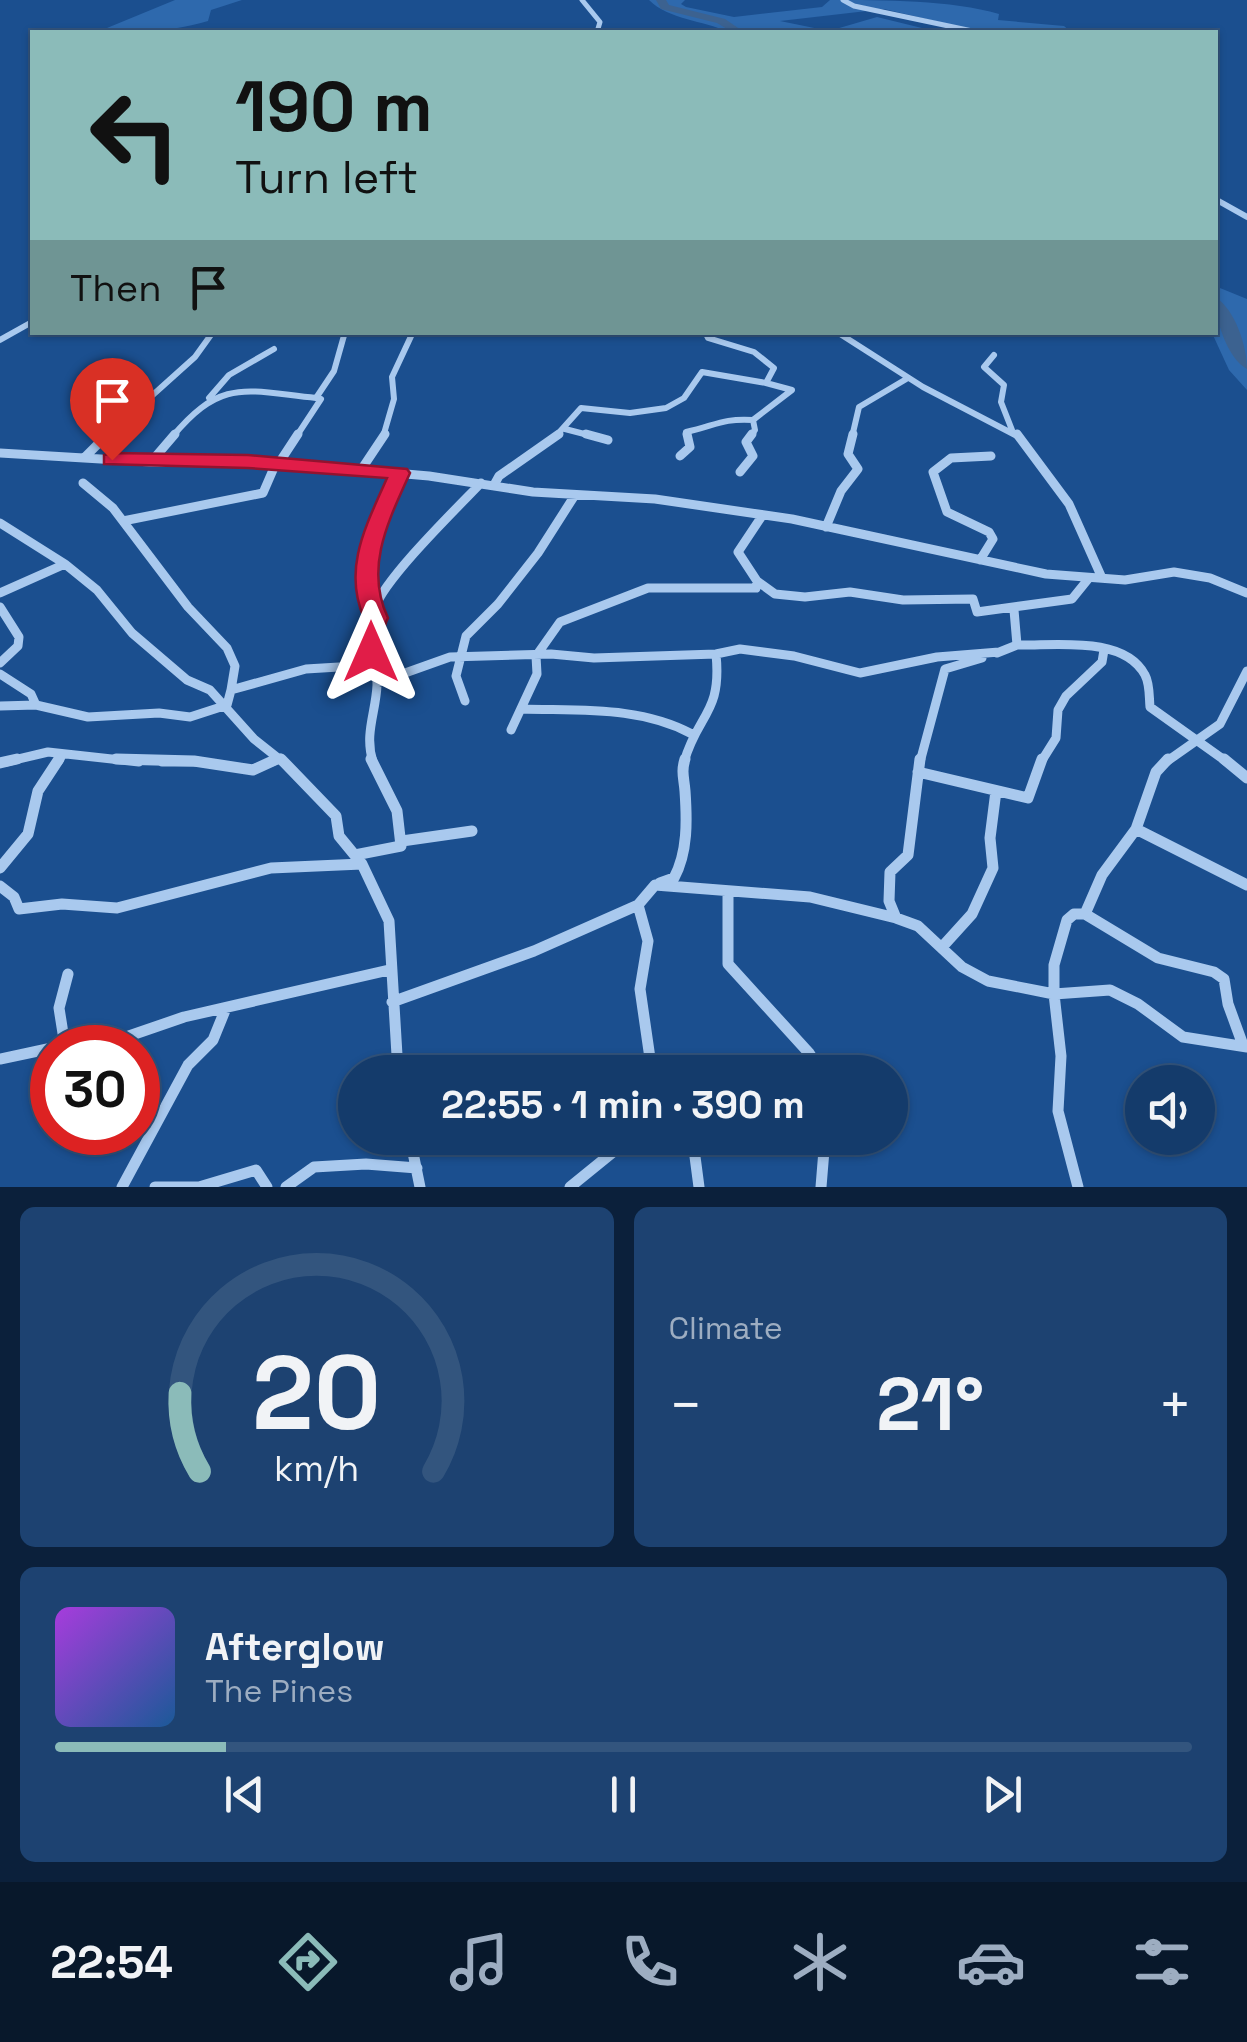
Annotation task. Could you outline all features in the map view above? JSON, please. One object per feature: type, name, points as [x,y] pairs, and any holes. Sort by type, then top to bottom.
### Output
[{"type":"street","points":[[582,0],[600,22],[598,30]]},
{"type":"street","points":[[844,0],[854,6],[967,30]]},
{"type":"street","points":[[1218,201],[1247,217]]},
{"type":"street","points":[[0,340],[30,323]]},
{"type":"street","points":[[84,458],[144,399],[195,357],[211,335]]},
{"type":"street","points":[[316,398],[334,371],[344,335]]},
{"type":"street","points":[[361,470],[387,431],[394,400],[392,377],[412,335]]},
{"type":"street","points":[[706,335],[754,352],[765,360],[774,368],[766,382]]},
{"type":"street","points":[[843,335],[908,378],[1012,430],[1029,446],[1069,504],[1102,578]]},
{"type":"street","points":[[152,462],[229,375],[274,349]]},
{"type":"street","points":[[994,356],[984,367],[1004,386],[1001,402],[1012,430]]},
{"type":"street","points":[[494,486],[500,476],[565,429],[581,408],[612,413],[680,403],[702,372],[792,390],[753,420],[726,418],[710,427],[686,432],[690,447],[680,456]]},
{"type":"street","points":[[826,526],[841,491],[858,469],[848,454],[860,406],[908,378]]},
{"type":"street","points":[[123,521],[263,493],[321,398],[242,392],[207,401]]},
{"type":"street","points":[[740,472],[753,456],[746,442],[755,430],[753,420]]},
{"type":"street","points":[[565,429],[608,440]]},
{"type":"street","points":[[0,453],[152,462],[278,463],[400,473],[575,495],[655,499],[826,526],[1046,574],[1125,580],[1174,572],[1210,578],[1247,593]]},
{"type":"street","points":[[980,560],[993,540],[989,532],[948,512],[933,472],[939,463],[957,454],[991,456]]},
{"type":"street","points":[[0,886],[14,897],[20,909],[62,904],[117,908],[271,868],[359,859],[401,846],[392,796],[370,756],[377,683],[370,628],[376,618],[368,601],[367,582],[370,540],[400,473]]},
{"type":"street","points":[[374,610],[411,558],[481,483]]},
{"type":"street","points":[[83,484],[123,521],[125,529],[188,608],[228,648],[236,666],[227,705]]},
{"type":"street","points":[[466,701],[456,676],[466,636],[498,604],[538,553],[575,495]]},
{"type":"street","points":[[762,516],[738,552],[757,581],[775,594],[805,598],[850,592],[903,600],[959,598],[974,600],[978,612],[1072,599],[1088,578]]},
{"type":"street","points":[[0,524],[66,564],[97,590],[132,632],[186,680],[210,690],[227,705],[254,738],[280,758],[336,816],[339,836],[359,859],[389,921],[397,1055]]},
{"type":"street","points":[[0,593],[66,564]]},
{"type":"street","points":[[510,730],[537,674],[536,656],[560,622],[648,588],[756,588],[757,581]]},
{"type":"street","points":[[0,607],[19,637],[18,646],[0,664]]},
{"type":"street","points":[[1014,610],[1017,645]]},
{"type":"street","points":[[896,918],[889,901],[890,872],[908,855],[932,702],[946,669],[1017,645],[1104,650],[1125,656],[1143,672],[1150,706],[1199,738],[1247,778]]},
{"type":"street","points":[[377,683],[425,663],[460,658],[716,654],[740,649],[794,656],[860,673],[937,657],[999,652]]},
{"type":"street","points":[[918,772],[1028,798],[1040,760],[1056,738],[1058,710],[1066,696],[1102,662],[1104,650]]},
{"type":"street","points":[[392,1002],[534,951],[638,905],[655,885],[674,878],[684,859],[685,787],[681,772],[692,734],[706,721],[719,686],[716,654]]},
{"type":"street","points":[[231,690],[268,683],[306,669],[372,665]]},
{"type":"street","points":[[1085,914],[1102,875],[1136,830],[1156,772],[1176,752],[1220,724],[1247,671]]},
{"type":"street","points":[[0,674],[32,694],[36,706]]},
{"type":"street","points":[[0,706],[36,706],[88,717],[159,713],[190,718],[227,705]]},
{"type":"street","points":[[522,709],[650,716],[674,722],[692,734]]},
{"type":"street","points":[[0,763],[48,752],[142,762],[194,761],[253,770],[280,758]]},
{"type":"street","points":[[0,868],[28,834],[38,791],[62,755]]},
{"type":"street","points":[[943,946],[972,914],[993,868],[990,838],[996,791]]},
{"type":"street","points":[[402,841],[472,830]]},
{"type":"street","points":[[1136,830],[1247,885]]},
{"type":"street","points":[[655,885],[810,896],[896,918],[918,926],[962,967],[988,981],[1054,994],[1110,990],[1138,1004],[1183,1037],[1245,1046],[1226,1004],[1224,979],[1214,972],[1158,958],[1085,914],[1074,914],[1067,920],[1054,965],[1054,994],[1061,1056],[1058,1111],[1078,1187]]},
{"type":"street","points":[[728,891],[728,964],[810,1055]]},
{"type":"street","points":[[638,905],[648,942],[640,989],[647,1055]]},
{"type":"street","points":[[160,1027],[389,970]]},
{"type":"street","points":[[59,1025],[68,974]]},
{"type":"street","points":[[122,1187],[188,1065],[202,1056],[219,1032],[226,1008]]},
{"type":"street","points":[[0,1059],[30,1053]]},
{"type":"street","points":[[414,1155],[420,1187]]},
{"type":"street","points":[[570,1187],[609,1155]]},
{"type":"street","points":[[698,1155],[699,1187]]},
{"type":"street","points":[[821,1187],[823,1155]]},
{"type":"street","points":[[286,1187],[314,1167],[366,1164],[417,1168]]},
{"type":"street","points":[[155,1187],[200,1187],[256,1170],[268,1187]]},
{"type":"shaded area","points":[[175,0],[242,0],[211,10],[208,21],[183,27],[107,28]]},
{"type":"shaded area","points":[[649,0],[685,0],[681,4],[686,7],[734,17],[822,7],[830,0],[939,3],[999,14],[998,20],[1064,26],[1069,30],[973,30],[884,9],[780,21],[824,30],[723,30],[657,7]]},
{"type":"shaded area","points":[[877,17],[926,30],[832,30]]},
{"type":"shaded area","points":[[1218,287],[1247,299],[1247,390],[1229,370],[1213,335],[1218,335]]},
{"type":"waterway","points":[[661,0],[665,7],[721,21],[736,30]]},
{"type":"waterway","points":[[1218,308],[1247,364]]},
{"type":"route","points":[[112,460],[279,463],[400,473],[378,518],[366,564],[368,601],[376,618],[370,628],[371,652]]}]
